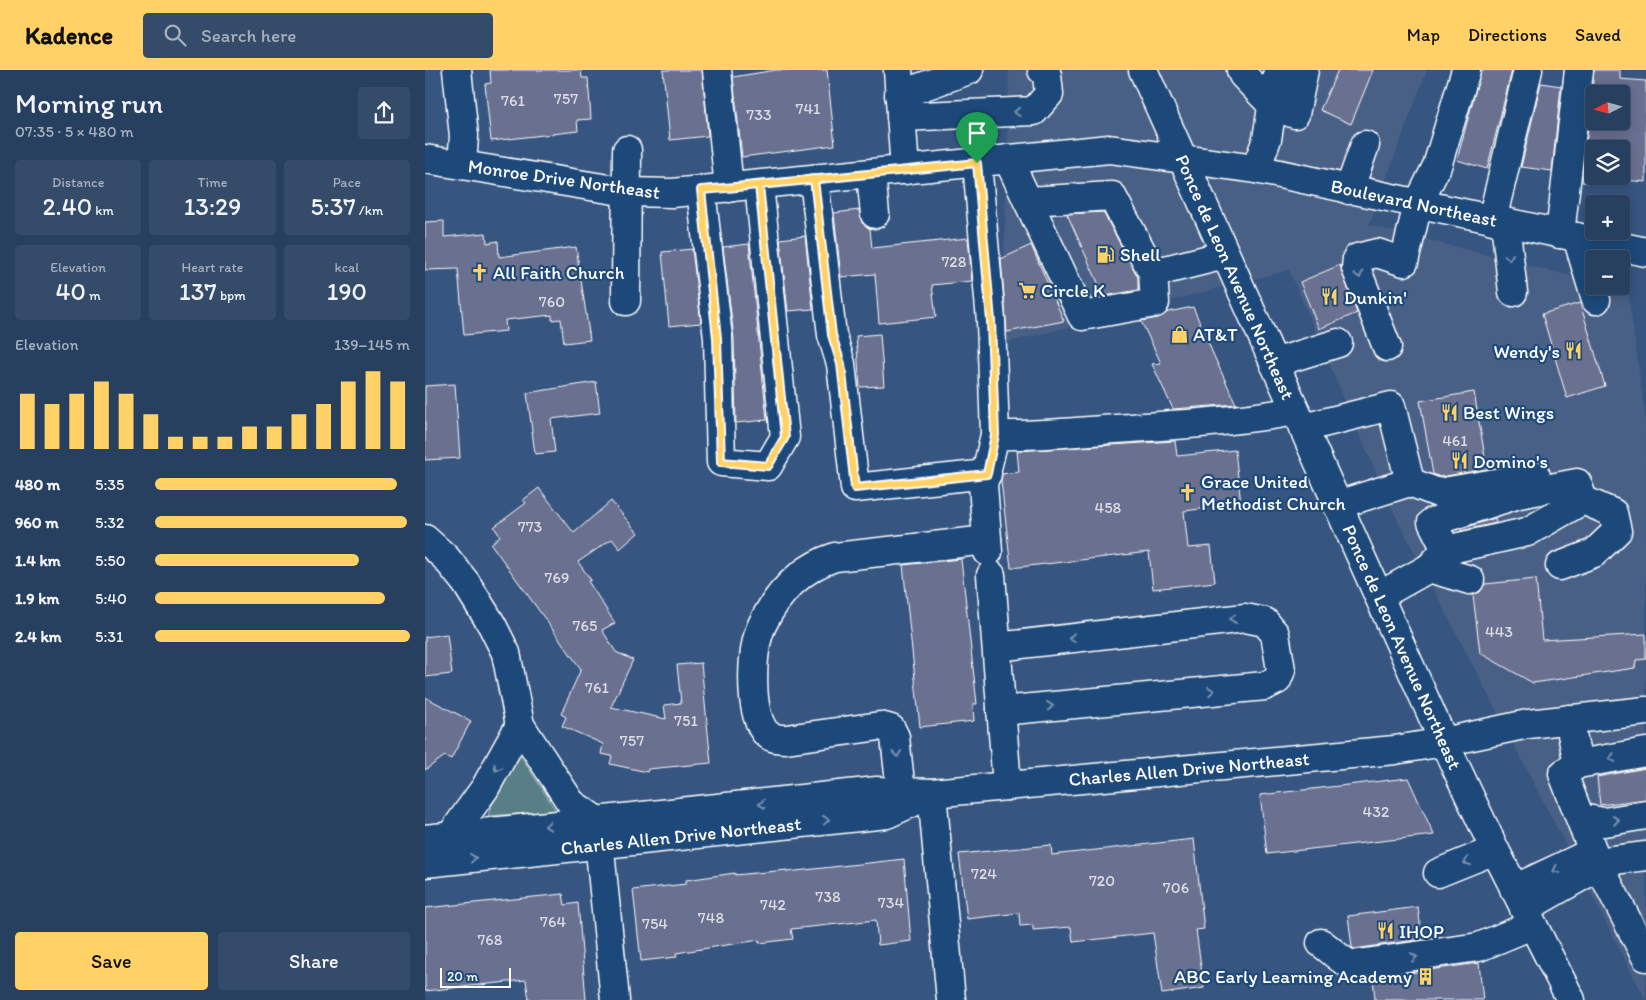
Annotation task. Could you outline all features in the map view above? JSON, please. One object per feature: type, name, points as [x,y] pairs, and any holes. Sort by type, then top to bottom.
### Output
[{"type":"main road","points":[[457,70],[464,136],[462,164]]},
{"type":"main road","points":[[717,70],[729,188]]},
{"type":"main road","points":[[899,94],[969,70]]},
{"type":"main road","points":[[899,94],[1034,111],[1049,94],[1047,75],[1042,70]]},
{"type":"main road","name":"Ponce de Leon Avenue Northeast","points":[[1143,70],[1445,742],[1495,850],[1571,1000]]},
{"type":"main road","points":[[1241,70],[1243,75],[1284,110]]},
{"type":"main road","points":[[1278,70],[1284,110]]},
{"type":"main road","points":[[1256,169],[1267,138],[1284,110],[1304,70]]},
{"type":"main road","points":[[1387,347],[1356,268],[1357,258],[1377,253],[1404,262],[1418,204],[1437,166],[1466,70]]},
{"type":"main road","points":[[1513,292],[1498,221],[1528,70]]},
{"type":"main road","points":[[1579,70],[1569,236],[1596,300]]},
{"type":"main road","points":[[899,94],[905,170]]},
{"type":"main road","points":[[1349,190],[1365,145]]},
{"type":"main road","name":"Monroe Drive Northeast","points":[[425,158],[627,192],[672,193],[1109,149],[1181,158]]},
{"type":"main road","points":[[626,301],[627,150]]},
{"type":"main road","name":"Boulevard Northeast","points":[[1181,158],[1256,169],[1646,252]]},
{"type":"main road","points":[[1008,159],[1082,316],[1155,303],[1153,273],[1112,196],[1028,201]]},
{"type":"main road","points":[[977,163],[991,321],[995,435],[983,485],[1007,786]]},
{"type":"main road","points":[[871,174],[875,214]]},
{"type":"main road","points":[[814,179],[832,335],[841,364],[855,488],[987,474]]},
{"type":"main road","points":[[701,190],[717,338],[721,462],[768,466],[785,437],[759,185]]},
{"type":"main road","points":[[1153,273],[1225,255]]},
{"type":"main road","points":[[1274,363],[1338,343]]},
{"type":"main road","points":[[995,435],[1033,436],[1246,420],[1299,420],[1391,406],[1410,482]]},
{"type":"main road","points":[[1337,505],[1410,482],[1438,493],[1536,476]]},
{"type":"main road","points":[[1470,580],[1438,559],[1432,522],[1519,494],[1577,483],[1583,500],[1613,513],[1617,531],[1594,552],[1560,566]]},
{"type":"main road","points":[[1379,596],[1438,559],[1527,532],[1583,500]]},
{"type":"main road","points":[[425,539],[446,558],[466,583],[492,624],[506,653],[520,725],[571,803],[598,832],[615,1000]]},
{"type":"main road","points":[[901,792],[895,737],[891,729],[880,726],[786,738],[774,738],[763,730],[757,711],[753,682],[754,657],[762,626],[778,598],[796,578],[815,564],[835,557],[988,546]]},
{"type":"main road","points":[[997,647],[1245,618],[1265,622],[1275,634],[1281,670],[1277,680],[1265,686],[1001,711]]},
{"type":"main road","name":"Charles Allen Drive Northeast","points":[[425,863],[598,832],[877,790],[932,793],[1395,750],[1445,742],[1529,724],[1646,711]]},
{"type":"main road","points":[[1569,719],[1578,764]]},
{"type":"main road","points":[[437,838],[485,788],[520,725]]},
{"type":"main road","points":[[1645,952],[1597,862],[1563,774],[1578,764],[1646,752]]},
{"type":"main road","points":[[932,793],[951,1000]]},
{"type":"main road","name":"Charles Allen Drive Northeast","points":[[437,838],[598,832],[887,814],[932,793]]},
{"type":"main road","points":[[1580,818],[1604,822],[1646,815]]},
{"type":"main road","points":[[1438,873],[1495,850]]},
{"type":"main road","points":[[1321,944],[1337,954],[1343,962],[1351,965],[1479,947],[1524,908],[1589,872],[1597,862],[1646,856]]},
{"type":"main road","points":[[1645,952],[1643,924],[1646,918]]},
{"type":"shaded area","points":[[1009,70],[1427,70],[1369,225],[1585,280],[1585,295],[1629,295],[1646,423],[1646,1000],[1388,501],[1289,270],[1002,344]]},
{"type":"green space","points":[[519,753],[556,811],[488,816],[490,809]]},
{"type":"building","points":[[490,70],[581,70],[582,78],[588,78],[591,119],[577,120],[578,131],[491,141],[485,84],[491,83]]},
{"type":"building","points":[[663,70],[702,70],[708,136],[670,140]]},
{"type":"building","points":[[776,70],[827,70],[835,145],[742,157],[733,77]]},
{"type":"building","points":[[1338,70],[1373,70],[1351,124],[1320,110]]},
{"type":"building","points":[[1481,70],[1512,70],[1487,169],[1457,160]]},
{"type":"building","points":[[1594,70],[1620,70],[1620,79],[1646,81],[1646,182],[1630,181],[1630,140],[1586,140],[1588,130],[1630,130],[1630,85],[1592,85]]},
{"type":"building","points":[[1541,83],[1561,86],[1552,171],[1521,167]]},
{"type":"building","points":[[1585,154],[1585,182],[1582,182]]},
{"type":"building","points":[[859,210],[862,223],[870,229],[872,248],[968,238],[972,281],[932,285],[936,317],[879,323],[875,274],[841,277],[834,213]]},
{"type":"building","name":"Shell","points":[[1103,212],[1138,277],[1138,290],[1104,296],[1067,214]]},
{"type":"building","points":[[444,221],[444,237],[486,233],[487,243],[498,241],[499,257],[576,247],[590,340],[564,343],[561,319],[552,320],[552,315],[505,320],[506,331],[464,335],[458,269],[425,270],[425,222]]},
{"type":"building","points":[[805,236],[813,309],[788,311],[780,239]]},
{"type":"building","points":[[749,244],[767,420],[736,423],[734,338],[723,247]]},
{"type":"building","name":"Circle K","points":[[1031,245],[1064,321],[1007,332],[1001,259]]},
{"type":"building","points":[[692,249],[701,323],[669,326],[662,252]]},
{"type":"building","name":"Dunkin'","points":[[1340,265],[1357,313],[1319,329],[1300,282]]},
{"type":"building","points":[[1580,303],[1605,386],[1567,398],[1542,314]]},
{"type":"building","points":[[1193,307],[1236,404],[1173,409],[1152,364],[1161,363],[1141,321],[1158,318],[1168,312]]},
{"type":"building","points":[[880,334],[884,386],[860,387],[856,336]]},
{"type":"building","points":[[596,382],[600,413],[551,419],[555,452],[535,454],[527,393]]},
{"type":"building","points":[[455,384],[460,458],[425,460],[425,386]]},
{"type":"building","points":[[1474,392],[1487,469],[1440,477],[1433,474],[1420,401]]},
{"type":"building","points":[[1175,441],[1177,456],[1235,450],[1241,504],[1184,511],[1188,548],[1211,546],[1215,582],[1153,589],[1149,552],[1011,568],[1001,481],[1002,474],[1019,472],[1017,451]]},
{"type":"building","points":[[539,488],[574,533],[611,501],[638,533],[620,549],[612,539],[578,562],[591,580],[588,581],[615,623],[602,630],[616,652],[633,660],[611,707],[666,719],[664,705],[681,703],[677,665],[701,663],[711,763],[648,769],[647,772],[610,764],[612,756],[601,754],[603,744],[562,726],[566,717],[561,714],[581,669],[491,544],[500,536],[494,527],[526,503],[523,500]]},
{"type":"building","points":[[1495,518],[1496,523],[1461,531],[1461,529]]},
{"type":"building","points":[[961,559],[977,704],[973,704],[974,721],[920,727],[903,565]]},
{"type":"building","points":[[1536,579],[1542,640],[1646,634],[1646,659],[1636,660],[1635,668],[1533,683],[1480,653],[1473,595],[1480,592],[1485,584]]},
{"type":"building","points":[[447,634],[452,674],[425,677],[425,637]]},
{"type":"building","points":[[425,697],[471,721],[451,759],[445,756],[425,770]]},
{"type":"building","points":[[1646,768],[1646,799],[1600,805],[1597,777]]},
{"type":"building","points":[[1408,778],[1434,835],[1267,854],[1260,795]]},
{"type":"building","points":[[1194,839],[1204,929],[1196,930],[1204,988],[1162,994],[1153,933],[1073,942],[1071,927],[1033,930],[1033,925],[1020,926],[1019,913],[967,919],[959,854],[1051,845],[1052,855]]},
{"type":"building","points":[[904,859],[911,941],[878,945],[876,920],[791,929],[793,939],[759,943],[759,940],[676,953],[677,957],[641,961],[633,890],[686,884],[686,880],[735,873],[735,875],[787,870],[787,872]]},
{"type":"building","points":[[563,894],[565,905],[578,903],[586,1000],[529,1000],[526,980],[425,991],[425,908]]},
{"type":"building","name":"IHOP","points":[[1418,907],[1422,939],[1354,949],[1352,947],[1348,916]]},
{"type":"building","name":"ABC Early Learning Academy","points":[[1479,963],[1483,1000],[1375,1000],[1373,978]]},
{"type":"place","name":"Shell","points":[[1106,254]]},
{"type":"place","name":"All Faith Church","points":[[479,272]]},
{"type":"place","name":"Circle K","points":[[1027,290]]},
{"type":"place","name":"Dunkin'","points":[[1330,297]]},
{"type":"place","name":"AT&T","points":[[1179,334]]},
{"type":"place","name":"Wendy's","points":[[1574,351]]},
{"type":"place","name":"Best Wings","points":[[1449,412]]},
{"type":"place","name":"Domino's","points":[[1459,461]]},
{"type":"place","name":"Grace United Methodist Church","points":[[1187,492]]},
{"type":"place","name":"IHOP","points":[[1385,931]]},
{"type":"place","name":"ABC Early Learning Academy","points":[[1426,976]]},
{"type":"route","points":[[977,163],[759,185],[785,437],[768,466],[721,462],[717,338],[701,190],[814,179],[818,208],[832,335],[841,364],[855,488],[987,474],[995,435],[991,321],[977,163]]}]
